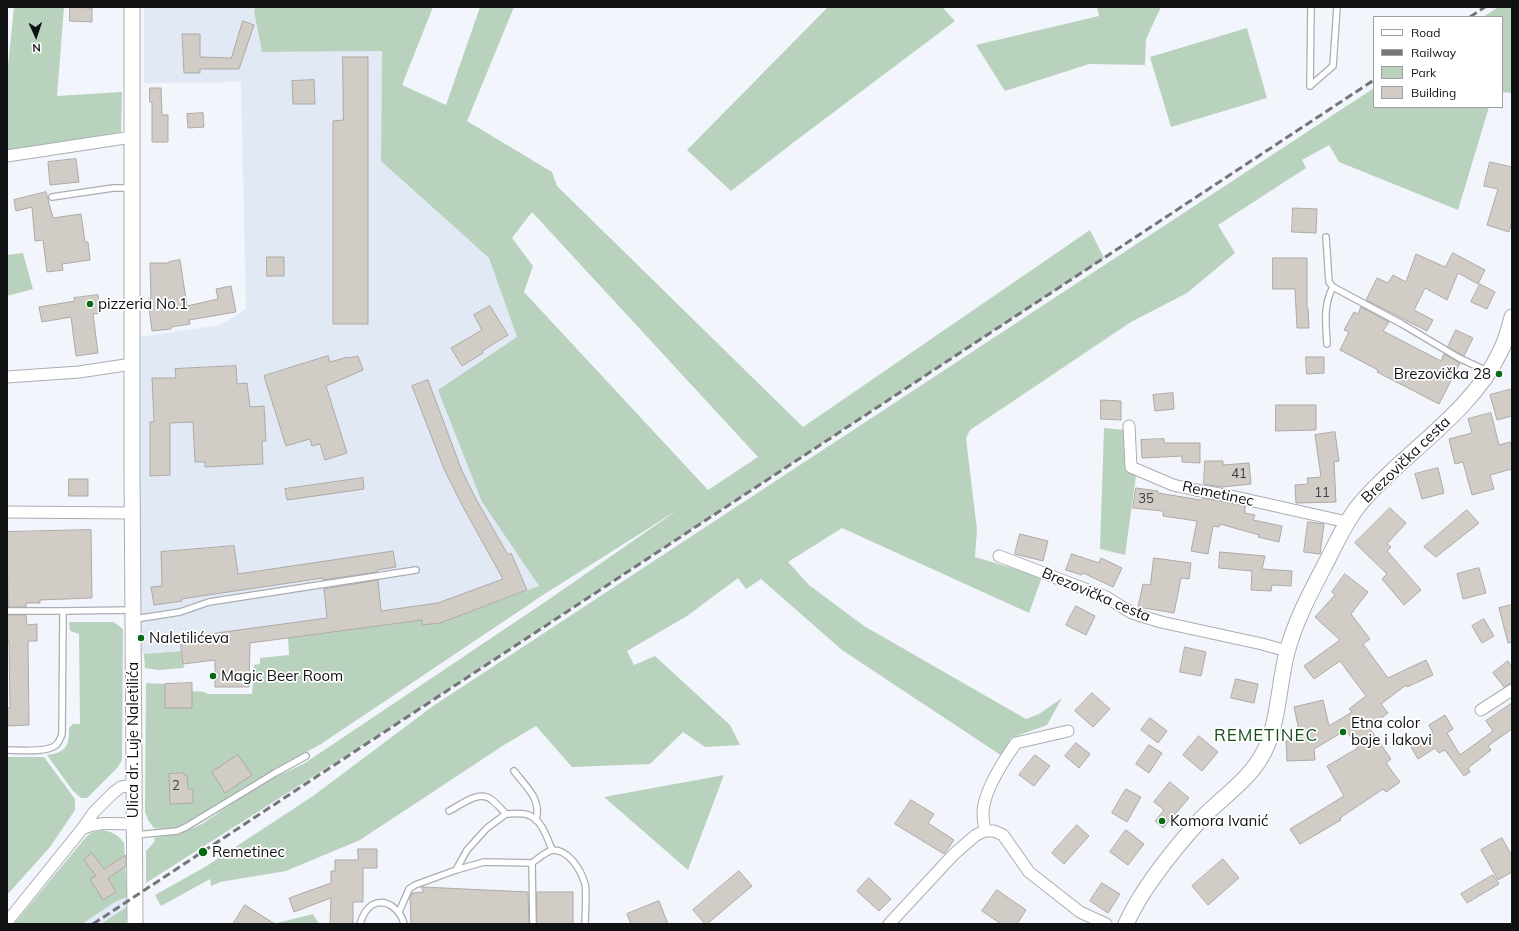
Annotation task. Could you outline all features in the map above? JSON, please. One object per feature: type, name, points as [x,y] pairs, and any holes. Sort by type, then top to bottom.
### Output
[{"type":"main road","name":"Ulica dr. Luje Naletilića","points":[[132,7],[132,615],[135,924]]},
{"type":"main road","name":"Brezovička cesta","points":[[1126,924],[1136,905],[1159,870],[1201,820],[1250,772],[1260,759],[1271,734],[1287,652],[1297,624],[1308,598],[1347,522],[1370,492],[1476,390],[1500,353],[1510,341],[1512,317]]},
{"type":"street","points":[[7,156],[132,137]]},
{"type":"street","points":[[7,377],[79,372],[132,364]]},
{"type":"street","name":"Remetinec","points":[[1129,426],[1131,467],[1173,485],[1231,496],[1347,522]]},
{"type":"street","points":[[7,512],[132,513]]},
{"type":"street","name":"Brezovička cesta","points":[[999,556],[1106,597],[1132,613],[1161,622],[1262,644],[1287,652]]},
{"type":"street","points":[[1481,710],[1512,690]]},
{"type":"street","points":[[985,831],[985,802],[1002,762],[1016,743],[1068,731]]},
{"type":"street","points":[[7,922],[94,812],[121,787],[133,785]]},
{"type":"street","points":[[82,829],[103,823],[134,830]]},
{"type":"street","points":[[888,924],[954,854],[976,835],[985,831],[994,831],[1003,835],[1029,872],[1080,912],[1106,924]]},
{"type":"lane","points":[[1311,7],[1310,86],[1333,66],[1337,7]]},
{"type":"lane","points":[[52,197],[113,188],[132,188]]},
{"type":"lane","points":[[1326,237],[1329,282],[1333,287],[1402,324],[1460,358],[1489,372]]},
{"type":"lane","points":[[1327,344],[1325,310],[1329,293],[1333,287]]},
{"type":"lane","points":[[7,611],[63,611],[132,615],[180,612],[209,602],[416,570]]},
{"type":"lane","points":[[7,750],[44,750],[52,748],[57,744],[62,734],[63,611]]},
{"type":"lane","points":[[134,830],[177,831],[186,828],[275,773],[306,756]]},
{"type":"lane","points":[[514,771],[538,805],[539,811],[536,820]]},
{"type":"lane","points":[[449,812],[474,797],[486,796],[506,814]]},
{"type":"lane","points":[[456,870],[466,850],[487,828],[506,814],[526,814],[536,820],[544,830],[552,850]]},
{"type":"lane","points":[[399,912],[409,889],[415,885],[456,870],[484,862],[532,863],[552,850],[564,853],[576,864],[585,885],[585,924]]},
{"type":"lane","points":[[532,863],[533,924]]},
{"type":"lane","points":[[360,924],[363,915],[372,905],[382,903],[392,906],[399,912],[404,924]]},
{"type":"shaded area","points":[[144,7],[255,7],[254,11],[262,52],[382,51],[381,161],[489,258],[517,337],[482,502],[539,586],[440,623],[422,625],[421,620],[249,643],[139,655],[139,337],[220,325],[246,309],[241,82],[144,83]]},
{"type":"shaded area","points":[[127,897],[128,906],[101,924],[82,924],[115,902]]},
{"type":"green space","points":[[14,7],[64,7],[57,96],[122,92],[121,132],[7,151],[7,76]]},
{"type":"green space","points":[[255,7],[433,7],[402,85],[446,105],[480,7],[514,7],[467,121],[552,172],[557,186],[803,427],[1090,230],[1104,258],[391,727],[146,883],[146,851],[155,841],[154,838],[183,832],[202,824],[261,784],[305,763],[548,600],[679,509],[543,595],[321,744],[275,769],[203,814],[177,828],[154,828],[148,820],[145,812],[146,683],[165,684],[166,708],[192,707],[192,691],[204,692],[208,694],[252,694],[254,665],[260,664],[260,658],[289,655],[288,638],[422,620],[422,625],[440,623],[539,586],[482,502],[438,390],[517,337],[489,258],[381,161],[382,51],[262,52],[254,11]],"holes":[[[532,212],[758,457],[708,490],[524,292],[533,266],[512,238]]]},
{"type":"green space","points":[[828,7],[942,7],[955,21],[731,191],[687,150]]},
{"type":"green space","points":[[1097,7],[1161,7],[1146,39],[1145,65],[1089,64],[1005,91],[976,45],[1099,16]]},
{"type":"green space","points":[[1498,7],[1512,7],[1512,93],[1503,92],[1503,16],[1484,16]]},
{"type":"green space","points":[[1247,28],[1267,98],[1171,127],[1150,57]]},
{"type":"green space","points":[[1373,89],[1373,108],[1489,108],[1458,210],[1339,162],[1329,145],[1302,160],[1306,168],[1218,225],[1235,253],[1187,293],[1131,322],[970,430],[966,438],[977,530],[975,557],[1042,577],[1029,613],[842,528],[788,562],[809,585],[864,626],[1026,719],[1039,714],[1062,698],[1047,725],[1011,738],[1002,756],[842,650],[761,579],[746,589],[738,578],[687,616],[627,651],[634,665],[655,656],[730,725],[740,745],[705,747],[683,732],[650,764],[572,767],[536,726],[504,745],[360,840],[286,871],[220,882],[211,886],[210,879],[161,906],[155,895],[205,867],[313,796],[433,706]]},
{"type":"green space","points":[[23,253],[33,289],[7,296],[7,255]]},
{"type":"green space","points":[[1104,428],[1126,430],[1127,469],[1136,476],[1125,555],[1100,549]]},
{"type":"green space","points":[[69,622],[114,622],[123,629],[122,760],[118,767],[87,798],[81,798],[73,791],[47,755],[53,754],[65,748],[69,740],[69,728],[73,724],[80,724],[79,634],[70,631]]},
{"type":"green space","points":[[181,651],[184,668],[159,670],[145,668],[144,654]]},
{"type":"green space","points":[[7,757],[44,757],[75,799],[75,810],[50,847],[7,895]]},
{"type":"green space","points":[[724,775],[688,870],[604,797]]},
{"type":"green space","points":[[100,830],[108,831],[114,834],[124,843],[127,897],[115,902],[82,924],[14,924],[86,837],[91,833]]},
{"type":"green space","points":[[128,906],[126,924],[101,924]]},
{"type":"green space","points":[[313,914],[319,924],[273,924]]},
{"type":"building","points":[[70,7],[92,8],[92,22],[70,21]]},
{"type":"building","points":[[243,21],[254,25],[239,69],[200,69],[200,73],[184,73],[182,34],[200,34],[200,57],[231,58]]},
{"type":"building","points":[[343,57],[368,57],[368,324],[333,324],[333,121],[343,120]]},
{"type":"building","points":[[314,80],[315,104],[293,104],[292,81]]},
{"type":"building","points":[[150,88],[161,88],[162,115],[168,115],[168,142],[152,142],[152,102],[150,102]]},
{"type":"building","points":[[203,113],[204,127],[188,128],[187,114]]},
{"type":"building","points":[[76,159],[79,182],[50,185],[48,162]]},
{"type":"building","points":[[1490,162],[1512,167],[1512,222],[1509,232],[1487,225],[1498,189],[1484,186]]},
{"type":"building","points":[[46,192],[53,218],[81,214],[85,242],[88,242],[90,260],[62,264],[63,270],[47,272],[43,240],[35,241],[32,207],[16,211],[14,200]]},
{"type":"building","points":[[1293,208],[1317,209],[1316,233],[1292,232]]},
{"type":"building","points":[[1453,253],[1485,270],[1478,284],[1458,273],[1447,300],[1425,288],[1414,310],[1433,320],[1427,331],[1366,300],[1377,278],[1388,283],[1393,275],[1406,282],[1416,254],[1445,267]]},
{"type":"building","points":[[267,257],[284,257],[284,276],[267,276]]},
{"type":"building","points":[[1273,258],[1307,258],[1307,308],[1309,328],[1297,328],[1295,289],[1273,289]]},
{"type":"building","points":[[180,260],[187,306],[218,299],[216,289],[231,286],[236,312],[189,320],[190,324],[171,327],[171,329],[152,331],[148,299],[151,299],[150,263],[169,263]]},
{"type":"building","points":[[1480,284],[1495,292],[1487,309],[1471,302]]},
{"type":"building","points":[[98,295],[100,313],[93,314],[98,353],[76,356],[71,317],[42,322],[39,307],[75,301],[74,298]]},
{"type":"building","points":[[490,306],[508,335],[482,351],[483,353],[462,366],[451,348],[482,330],[474,315]]},
{"type":"building","points":[[1361,307],[1389,322],[1383,331],[1441,361],[1444,354],[1460,363],[1439,404],[1377,372],[1378,370],[1340,350],[1349,332],[1344,330],[1354,312],[1358,314]]},
{"type":"building","points":[[1456,330],[1473,338],[1464,356],[1448,347]]},
{"type":"building","points":[[328,356],[330,362],[358,356],[363,370],[326,386],[347,453],[325,460],[320,444],[312,446],[310,439],[286,446],[264,376]]},
{"type":"building","points":[[1306,357],[1324,357],[1324,373],[1307,374]]},
{"type":"building","points":[[236,366],[237,384],[247,383],[250,407],[264,406],[266,441],[262,441],[263,464],[205,467],[205,462],[195,462],[193,422],[170,423],[170,475],[150,476],[150,422],[154,422],[152,378],[176,378],[175,369]]},
{"type":"building","points":[[428,380],[462,471],[508,555],[511,553],[527,590],[440,623],[422,625],[422,620],[250,643],[249,687],[215,687],[215,660],[183,664],[180,638],[327,618],[324,589],[378,580],[381,611],[438,603],[503,579],[444,469],[412,386]]},
{"type":"building","points":[[1512,389],[1512,416],[1497,420],[1490,395]]},
{"type":"building","points":[[1173,393],[1174,409],[1155,411],[1153,395]]},
{"type":"building","points":[[1101,400],[1121,401],[1121,420],[1101,419]]},
{"type":"building","points":[[1276,405],[1316,405],[1316,430],[1276,431]]},
{"type":"building","points":[[1491,413],[1499,445],[1510,442],[1512,449],[1512,469],[1490,475],[1494,489],[1472,495],[1463,462],[1455,464],[1449,439],[1472,433],[1468,419]]},
{"type":"building","points":[[1335,432],[1339,461],[1334,462],[1336,502],[1296,503],[1295,485],[1308,484],[1307,478],[1321,477],[1315,435]]},
{"type":"building","points":[[1164,439],[1164,443],[1200,443],[1200,463],[1182,462],[1182,456],[1142,458],[1141,440]]},
{"type":"building","points":[[1205,461],[1223,461],[1223,465],[1249,463],[1251,484],[1222,487],[1204,484]]},
{"type":"building","points":[[1438,468],[1444,493],[1422,499],[1415,474]]},
{"type":"building","points":[[363,478],[364,489],[287,500],[285,489]]},
{"type":"building","points":[[69,479],[88,479],[88,496],[69,496]]},
{"type":"building","points":[[1136,488],[1158,491],[1158,493],[1201,500],[1204,498],[1245,506],[1245,513],[1255,515],[1253,520],[1282,526],[1279,542],[1258,537],[1259,535],[1220,524],[1219,527],[1213,526],[1208,554],[1191,551],[1197,521],[1163,516],[1163,511],[1133,508]]},
{"type":"building","points":[[1390,508],[1406,523],[1387,544],[1391,547],[1387,551],[1421,590],[1404,605],[1382,579],[1387,574],[1355,543]]},
{"type":"building","points":[[1467,510],[1479,523],[1436,557],[1424,547]]},
{"type":"building","points":[[1308,522],[1324,524],[1320,554],[1304,552]]},
{"type":"building","points":[[91,530],[92,598],[40,600],[40,603],[26,603],[26,607],[8,607],[7,532]]},
{"type":"building","points":[[1020,534],[1048,541],[1043,561],[1015,554]]},
{"type":"building","points":[[234,546],[238,574],[393,551],[396,567],[377,570],[377,572],[323,580],[323,578],[181,599],[182,601],[154,605],[151,587],[162,586],[161,552]]},
{"type":"building","points":[[1220,552],[1265,556],[1262,569],[1292,571],[1291,586],[1272,585],[1271,591],[1251,590],[1252,571],[1219,568]]},
{"type":"building","points":[[1072,554],[1099,563],[1101,558],[1122,568],[1113,587],[1083,573],[1082,575],[1066,570]]},
{"type":"building","points":[[1154,558],[1191,563],[1189,579],[1181,578],[1174,613],[1138,607],[1143,584],[1150,585]]},
{"type":"building","points":[[1479,568],[1486,593],[1463,599],[1457,574]]},
{"type":"building","points":[[1345,574],[1368,592],[1351,614],[1370,639],[1363,644],[1388,678],[1426,660],[1433,675],[1407,687],[1406,685],[1381,704],[1388,713],[1369,727],[1391,759],[1386,763],[1400,782],[1386,792],[1383,789],[1340,818],[1341,820],[1300,844],[1290,829],[1344,796],[1327,766],[1358,748],[1346,730],[1314,749],[1315,760],[1287,761],[1286,741],[1301,740],[1294,707],[1323,700],[1329,726],[1352,712],[1349,709],[1366,696],[1340,661],[1314,679],[1304,666],[1340,640],[1315,617],[1335,595],[1332,592]]},
{"type":"building","points":[[1512,605],[1512,642],[1508,643],[1499,608]]},
{"type":"building","points":[[1076,606],[1095,616],[1086,635],[1066,625]]},
{"type":"building","points":[[8,615],[26,615],[27,625],[37,624],[37,641],[28,641],[29,725],[7,726],[7,708],[10,708],[9,641],[7,641]]},
{"type":"building","points":[[1484,619],[1494,636],[1482,643],[1472,626]]},
{"type":"building","points":[[1185,647],[1206,652],[1201,676],[1180,672]]},
{"type":"building","points":[[1508,661],[1512,667],[1512,683],[1504,687],[1493,673]]},
{"type":"building","points":[[1236,679],[1258,684],[1254,703],[1231,698]]},
{"type":"building","points":[[192,683],[192,708],[165,708],[165,684]]},
{"type":"building","points":[[1092,693],[1110,709],[1093,727],[1075,711]]},
{"type":"building","points":[[1512,703],[1512,729],[1488,746],[1491,750],[1468,768],[1470,772],[1464,776],[1445,750],[1439,753],[1435,748],[1418,759],[1411,747],[1433,733],[1429,725],[1445,715],[1453,729],[1447,733],[1460,755],[1493,731],[1486,721]]},
{"type":"building","points":[[1150,718],[1167,731],[1158,743],[1141,730]]},
{"type":"building","points":[[1199,736],[1218,752],[1202,771],[1183,755]]},
{"type":"building","points":[[1076,743],[1090,754],[1079,768],[1065,756]]},
{"type":"building","points":[[1149,745],[1162,753],[1149,773],[1136,764]]},
{"type":"building","points":[[238,755],[252,775],[225,793],[212,772]]},
{"type":"building","points":[[1035,755],[1050,766],[1034,786],[1019,775]]},
{"type":"building","points":[[184,773],[184,775],[187,775],[188,789],[193,789],[193,803],[170,804],[169,774]]},
{"type":"building","points":[[1170,782],[1189,798],[1163,828],[1155,821],[1164,810],[1154,802]]},
{"type":"building","points":[[1126,789],[1141,797],[1127,822],[1112,813]]},
{"type":"building","points":[[911,800],[934,814],[928,823],[954,840],[944,854],[895,824]]},
{"type":"building","points":[[1077,825],[1089,836],[1064,864],[1052,853]]},
{"type":"building","points":[[1126,830],[1144,844],[1128,865],[1110,852]]},
{"type":"building","points":[[1502,838],[1512,856],[1512,872],[1498,880],[1481,850]]},
{"type":"building","points":[[358,849],[377,849],[377,868],[363,868],[363,902],[353,902],[353,924],[330,924],[331,898],[294,912],[289,898],[331,883],[331,871],[335,871],[335,860],[358,860]]},
{"type":"building","points":[[92,853],[104,869],[126,855],[126,866],[108,878],[116,892],[103,900],[90,879],[96,876],[84,860]]},
{"type":"building","points":[[1223,859],[1239,878],[1208,905],[1192,886]]},
{"type":"building","points":[[739,871],[752,886],[707,924],[705,924],[693,910]]},
{"type":"building","points":[[1493,875],[1499,884],[1467,903],[1461,894]]},
{"type":"building","points":[[869,878],[891,899],[879,911],[857,891]]},
{"type":"building","points":[[1102,883],[1120,894],[1108,913],[1090,901]]},
{"type":"building","points":[[422,887],[528,892],[529,924],[411,924],[410,897],[412,893],[423,892]]},
{"type":"building","points":[[997,890],[1026,910],[1017,924],[1001,924],[982,911]]},
{"type":"building","points":[[537,892],[573,892],[573,924],[537,924]]},
{"type":"building","points":[[659,901],[668,924],[631,924],[627,914]]},
{"type":"building","points":[[245,905],[275,924],[233,924]]},
{"type":"railway","points":[[1472,16],[1485,7]]},
{"type":"railway","points":[[93,924],[1373,81]]},
{"type":"place","name":"pizzeria No.1","points":[[90,304]]},
{"type":"place","name":"Brezovička 28","points":[[1499,374]]},
{"type":"place","name":"Naletilićeva","points":[[141,638]]},
{"type":"place","name":"Magic Beer Room","points":[[213,676]]},
{"type":"place","name":"Etna color boje i lakovi","points":[[1343,732]]},
{"type":"place","name":"Komora Ivanić","points":[[1162,821]]},
{"type":"place","name":"Remetinec","points":[[203,852]]},
{"type":"district","name":"REMETINEC","points":[[1266,736]]}]
